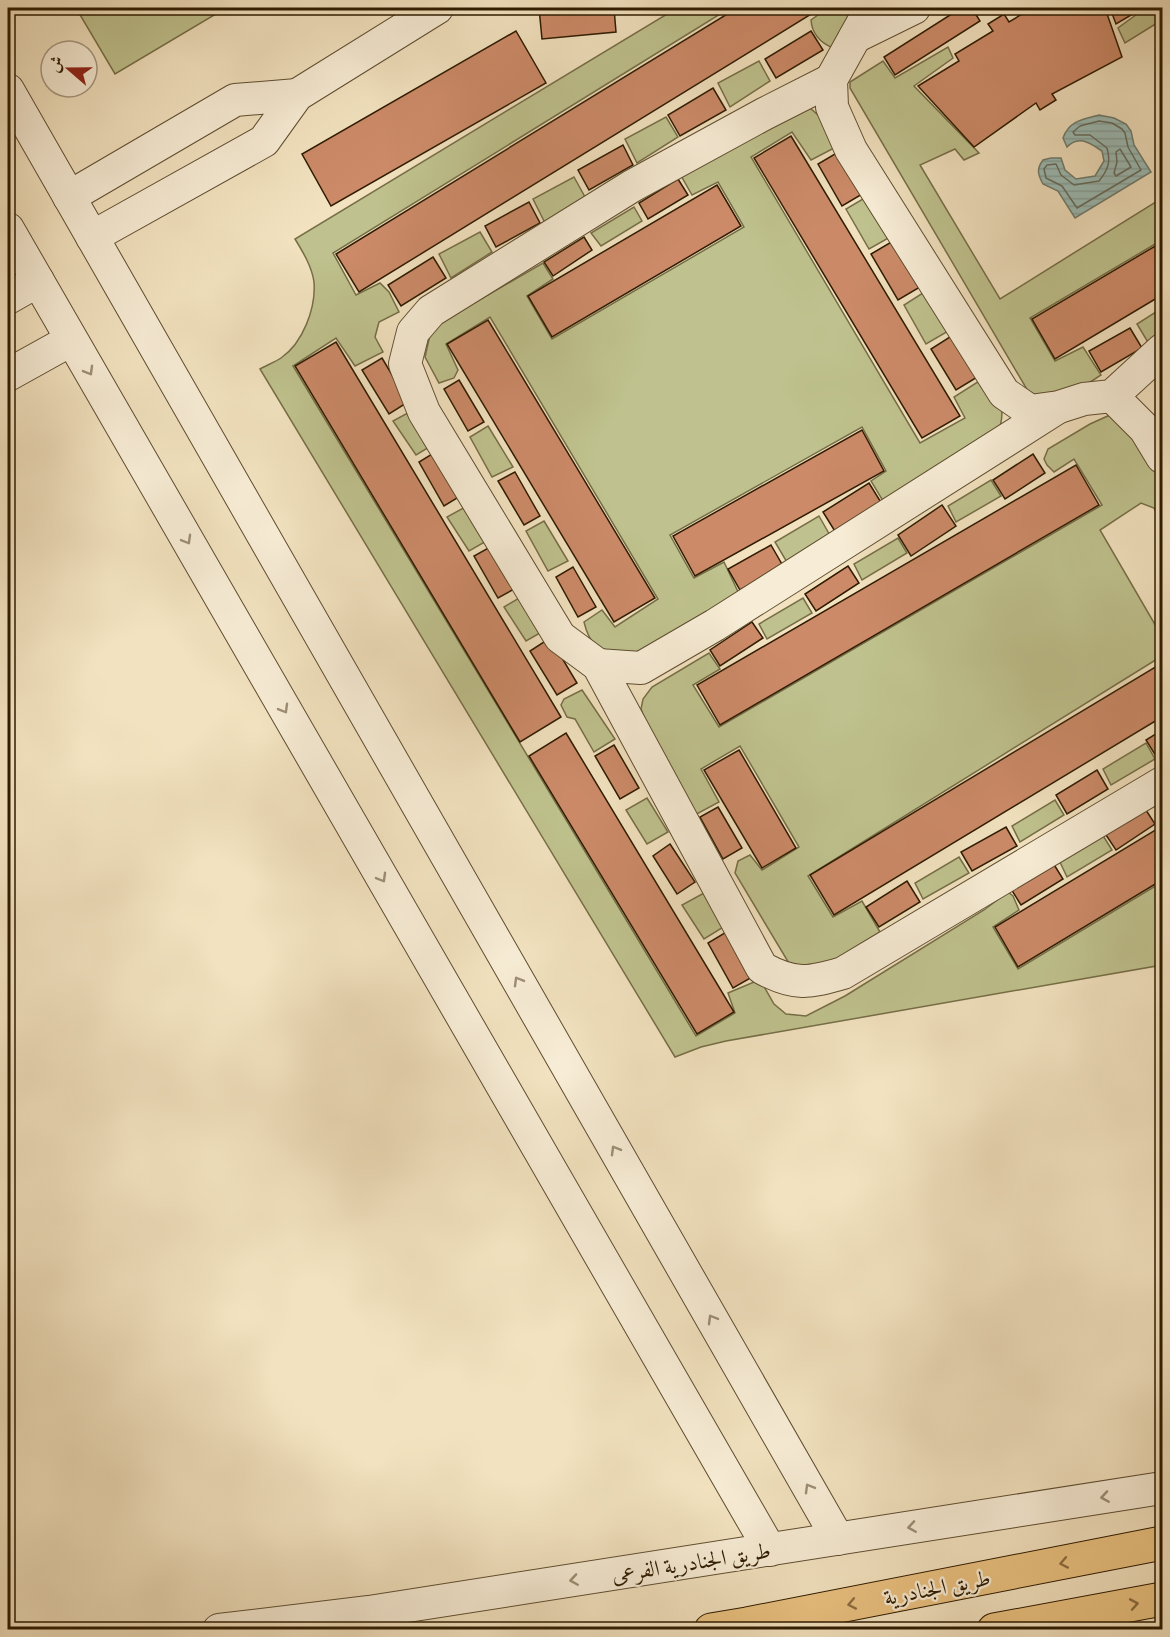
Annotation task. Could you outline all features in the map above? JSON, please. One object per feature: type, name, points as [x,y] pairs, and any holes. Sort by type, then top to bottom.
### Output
[{"type":"highway","name":"طريق الجنادرية","points":[[711,1629],[747,1624],[1162,1543]]},
{"type":"highway","points":[[993,1629],[1162,1599]]},
{"type":"street","points":[[92,237],[264,141],[297,95],[437,8]]},
{"type":"street","points":[[871,8],[831,80],[832,107],[851,150],[1004,393],[1030,411],[1084,399],[1112,396],[1162,350]]},
{"type":"street","points":[[855,38],[914,8]]},
{"type":"street","points":[[831,80],[632,186],[431,310],[413,332],[405,364],[424,412],[560,637],[598,664],[762,968],[779,978],[810,982],[843,973],[1162,783]]},
{"type":"street","points":[[8,90],[838,1539]]},
{"type":"street","points":[[69,197],[235,100],[297,95]]},
{"type":"street","points":[[8,229],[770,1550]]},
{"type":"street","points":[[8,298],[38,281]]},
{"type":"street","points":[[8,375],[71,340]]},
{"type":"street","points":[[1112,396],[1145,429],[1162,457]]},
{"type":"street","points":[[598,664],[641,668],[715,625],[1059,406]]},
{"type":"street","name":"طريق الجنادرية الفرعى","points":[[219,1629],[369,1612],[1162,1488]]},
{"type":"green space","points":[[76,8],[226,8],[115,74],[99,47],[99,39],[94,39]]},
{"type":"green space","points":[[677,8],[730,8],[333,253],[356,295],[380,283],[389,292],[399,312],[379,322],[375,337],[383,352],[355,366],[336,338],[293,366],[696,1036],[735,1013],[728,993],[754,982],[762,983],[774,1004],[786,1014],[806,1016],[845,996],[984,910],[1008,892],[1013,896],[1019,910],[993,927],[1018,969],[1162,882],[1162,965],[726,1041],[675,1057],[260,369],[279,359],[296,343],[302,334],[313,303],[313,276],[295,239]]},
{"type":"green space","points":[[826,8],[861,8],[833,48],[818,37],[813,30],[811,20]]},
{"type":"green space","points":[[1139,8],[1162,8],[1162,20],[1125,43],[1118,28],[1140,12]]},
{"type":"green space","points":[[948,47],[953,58],[914,86],[979,153],[964,160],[955,149],[920,165],[1000,299],[1162,198],[1162,240],[1030,318],[1055,361],[1083,347],[1101,375],[1060,402],[1032,398],[850,88],[850,82],[883,61],[895,78]]},
{"type":"green space","points":[[759,61],[770,81],[730,107],[718,83]]},
{"type":"green space","points":[[810,108],[826,122],[840,145],[811,160],[792,132],[751,157],[920,443],[965,418],[954,397],[984,378],[1001,406],[1000,428],[996,438],[886,506],[871,481],[886,471],[862,427],[670,535],[694,578],[724,562],[739,594],[631,660],[606,652],[590,639],[584,622],[602,610],[615,627],[658,599],[490,317],[446,344],[458,370],[454,378],[439,383],[425,357],[430,335],[443,321],[543,263],[553,279],[527,296],[552,339],[744,227],[718,182],[692,195],[679,172]]},
{"type":"green space","points":[[666,117],[678,137],[637,163],[625,139]]},
{"type":"green space","points":[[574,177],[585,197],[545,223],[533,199]]},
{"type":"green space","points":[[868,196],[892,236],[869,249],[846,209]]},
{"type":"green space","points":[[634,207],[642,221],[601,246],[591,233]]},
{"type":"green space","points":[[480,232],[492,252],[451,278],[439,254]]},
{"type":"green space","points":[[926,291],[950,330],[926,344],[904,305]]},
{"type":"green space","points":[[1162,308],[1162,336],[1149,344],[1137,324]]},
{"type":"green space","points":[[415,409],[436,443],[416,455],[393,421]]},
{"type":"green space","points":[[1110,415],[1162,469],[1162,524],[1154,508],[1141,503],[1100,530],[1157,628],[1162,626],[1162,656],[808,876],[833,917],[862,901],[880,932],[821,968],[790,965],[735,873],[738,861],[750,855],[762,870],[799,847],[740,746],[701,769],[719,802],[693,816],[652,738],[641,709],[643,699],[652,687],[709,653],[720,669],[693,685],[719,727],[1102,505],[1074,459],[1054,472],[1044,459],[1048,449]]},
{"type":"green space","points":[[488,426],[513,467],[492,477],[470,437]]},
{"type":"green space","points":[[991,480],[1001,496],[956,522],[948,506]]},
{"type":"green space","points":[[469,505],[490,539],[469,551],[447,517]]},
{"type":"green space","points":[[819,516],[832,539],[788,564],[775,542]]},
{"type":"green space","points":[[544,521],[568,561],[548,571],[526,531]]},
{"type":"green space","points":[[898,538],[907,553],[862,580],[854,564]]},
{"type":"green space","points":[[526,594],[547,629],[526,641],[504,607]]},
{"type":"green space","points":[[803,598],[812,613],[767,639],[759,624]]},
{"type":"green space","points":[[582,690],[615,739],[594,752],[575,719],[567,717],[561,705],[564,699]]},
{"type":"green space","points":[[1146,743],[1155,759],[1111,785],[1103,769]]},
{"type":"green space","points":[[647,798],[668,832],[647,844],[626,810]]},
{"type":"green space","points":[[1055,800],[1064,815],[1020,842],[1012,826]]},
{"type":"green space","points":[[1102,834],[1112,850],[1067,877],[1059,860]]},
{"type":"green space","points":[[959,857],[969,873],[923,899],[915,883]]},
{"type":"green space","points":[[704,893],[725,926],[704,939],[682,905]]},
{"type":"water","points":[[1099,115],[1114,118],[1126,124],[1131,131],[1134,145],[1151,172],[1075,218],[1058,191],[1043,184],[1039,169],[1043,160],[1061,158],[1065,170],[1076,179],[1095,176],[1104,161],[1102,151],[1089,143],[1080,141],[1071,143],[1067,147],[1063,138],[1073,124]]},
{"type":"building","points":[[539,8],[614,8],[616,32],[542,39]]},
{"type":"building","points":[[737,8],[821,8],[359,292],[336,254]]},
{"type":"building","points":[[961,8],[972,8],[980,21],[895,75],[884,57]]},
{"type":"building","points":[[1032,8],[1105,8],[1122,57],[1052,94],[1056,100],[1040,110],[1036,103],[974,147],[918,86],[959,61],[955,54],[993,31],[988,24],[1004,14],[1009,22]]},
{"type":"building","points":[[1110,8],[1136,8],[1138,11],[1116,24]]},
{"type":"building","points":[[516,31],[546,83],[331,206],[302,154]]},
{"type":"building","points":[[811,31],[823,50],[776,78],[765,59]]},
{"type":"building","points":[[713,88],[726,110],[680,136],[668,115]]},
{"type":"building","points":[[791,136],[960,416],[922,438],[754,158]]},
{"type":"building","points":[[623,145],[633,165],[589,190],[578,170]]},
{"type":"building","points":[[840,151],[864,193],[842,206],[818,164]]},
{"type":"building","points":[[678,179],[688,195],[648,219],[639,203]]},
{"type":"building","points":[[717,185],[741,226],[552,337],[528,296]]},
{"type":"building","points":[[529,202],[540,223],[496,247],[485,226]]},
{"type":"building","points":[[584,237],[592,250],[553,276],[544,262]]},
{"type":"building","points":[[893,241],[920,287],[898,300],[871,254]]},
{"type":"building","points":[[1162,242],[1162,295],[1055,359],[1032,319]]},
{"type":"building","points":[[433,257],[446,278],[401,306],[388,285]]},
{"type":"building","points":[[488,320],[655,598],[614,622],[447,344]]},
{"type":"building","points":[[1130,328],[1142,348],[1101,372],[1089,351]]},
{"type":"building","points":[[953,335],[979,376],[956,390],[931,349]]},
{"type":"building","points":[[336,342],[561,717],[520,742],[295,366]]},
{"type":"building","points":[[382,358],[408,402],[389,414],[362,370]]},
{"type":"building","points":[[459,380],[484,422],[468,431],[444,389]]},
{"type":"building","points":[[862,430],[884,471],[695,576],[673,536]]},
{"type":"building","points":[[437,451],[462,495],[444,506],[419,462]]},
{"type":"building","points":[[1033,454],[1045,473],[1005,499],[993,480]]},
{"type":"building","points":[[1076,465],[1099,505],[720,725],[697,685]]},
{"type":"building","points":[[515,472],[540,516],[524,525],[498,481]]},
{"type":"building","points":[[869,483],[882,504],[836,533],[823,512]]},
{"type":"building","points":[[942,505],[956,526],[911,556],[898,535]]},
{"type":"building","points":[[771,545],[783,566],[740,590],[728,569]]},
{"type":"building","points":[[492,546],[516,588],[498,598],[474,556]]},
{"type":"building","points":[[848,566],[859,583],[816,611],[805,594]]},
{"type":"building","points":[[573,567],[596,607],[578,617],[556,577]]},
{"type":"building","points":[[752,622],[763,638],[720,666],[710,650]]},
{"type":"building","points":[[550,638],[577,683],[557,695],[530,651]]},
{"type":"building","points":[[1162,663],[1162,717],[834,915],[810,875]]},
{"type":"building","points":[[1162,730],[1162,759],[1159,761],[1146,740]]},
{"type":"building","points":[[566,733],[734,1012],[697,1034],[529,756]]},
{"type":"building","points":[[614,745],[639,788],[620,799],[595,756]]},
{"type":"building","points":[[739,750],[796,848],[762,868],[704,770]]},
{"type":"building","points":[[1097,770],[1108,789],[1067,814],[1056,795]]},
{"type":"building","points":[[718,807],[742,848],[723,859],[700,817]]},
{"type":"building","points":[[1144,807],[1155,824],[1116,850],[1104,832]]},
{"type":"building","points":[[1162,826],[1162,880],[1018,967],[995,927]]},
{"type":"building","points":[[1006,827],[1017,846],[972,871],[961,852]]},
{"type":"building","points":[[670,844],[695,882],[677,894],[653,856]]},
{"type":"building","points":[[1053,863],[1063,879],[1021,905],[1011,889]]},
{"type":"building","points":[[907,881],[920,902],[879,927],[866,907]]},
{"type":"building","points":[[728,931],[754,976],[733,988],[708,943]]}]
